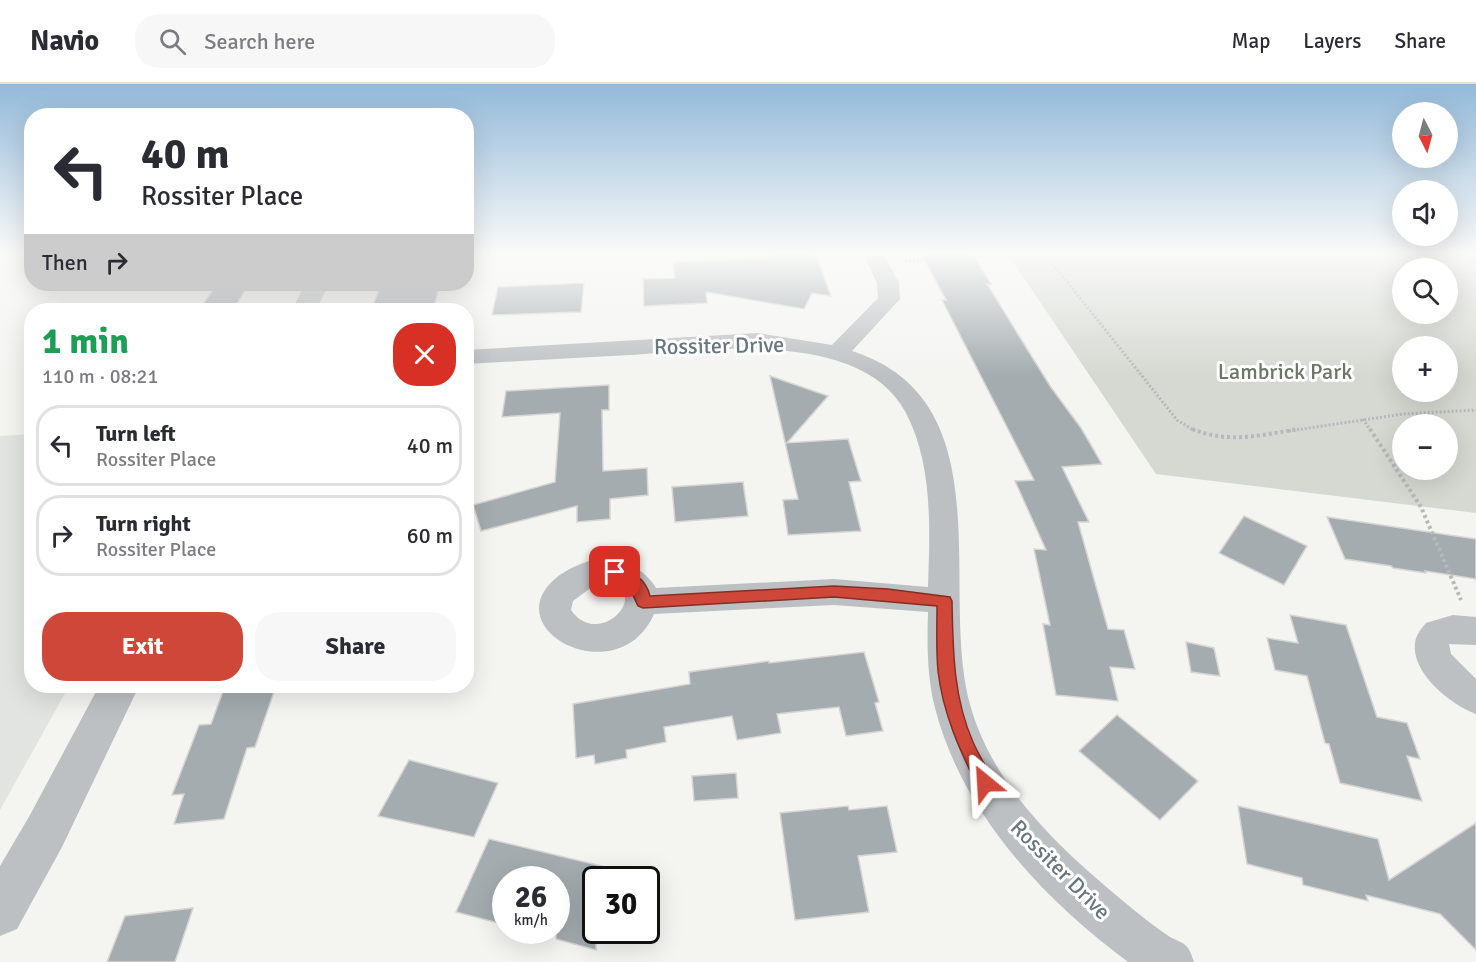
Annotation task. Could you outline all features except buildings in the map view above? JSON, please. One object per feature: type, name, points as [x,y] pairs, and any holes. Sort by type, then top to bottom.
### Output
[{"type":"street","points":[[837,353],[889,299],[889,294]]},
{"type":"street","name":"Rossiter Drive","points":[[474,357],[758,340],[800,344],[837,353],[895,382],[910,398],[928,431],[941,486],[946,670],[953,705],[965,743],[985,783],[1017,826],[1079,893],[1117,925],[1171,962]]},
{"type":"street","points":[[643,602],[834,592],[888,594],[945,601]]},
{"type":"street","points":[[1475,631],[1444,630],[1431,644],[1432,656],[1439,668],[1451,681],[1476,698]]},
{"type":"street","points":[[0,912],[46,831],[115,693]]},
{"type":"path","points":[[1079,294],[1177,420],[1193,430],[1214,437],[1233,439],[1403,414],[1476,410]]},
{"type":"path","points":[[1363,419],[1421,507],[1475,631]]},
{"type":"shaded area","points":[[24,434],[24,693],[65,693],[0,810],[0,436]]},
{"type":"green space","name":"Lambrick Park","points":[[1035,294],[1392,294],[1392,324],[1458,324],[1458,294],[1476,294],[1476,513],[1156,474]]},
{"type":"route","points":[[615,572],[627,576],[636,583],[642,592],[643,602],[834,592],[888,594],[945,601],[946,670],[953,705],[965,743],[985,783]]}]
